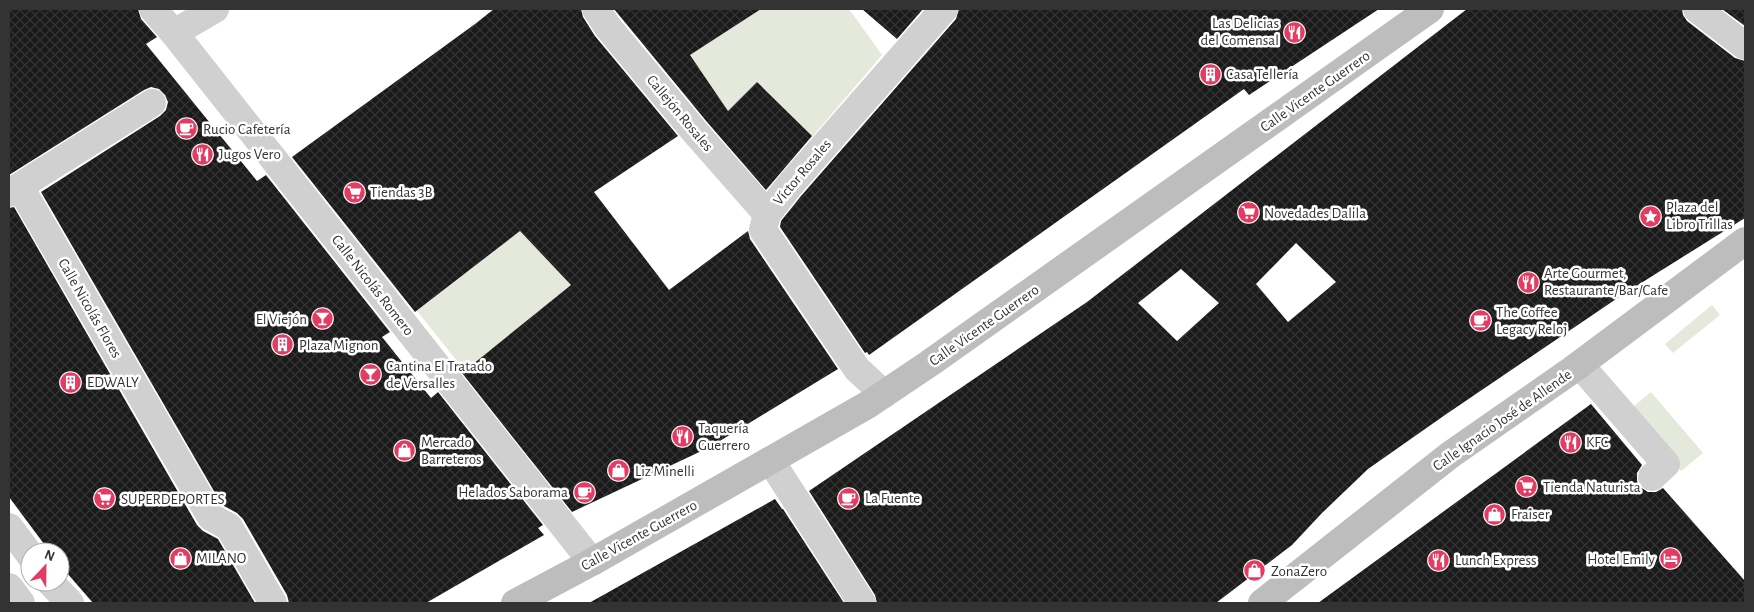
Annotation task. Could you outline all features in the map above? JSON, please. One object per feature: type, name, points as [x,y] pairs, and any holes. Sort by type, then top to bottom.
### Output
[{"type":"street","name":"Calle Nicolás Romero","points":[[152,9],[174,33],[592,562]]},
{"type":"street","points":[[174,33],[215,9]]},
{"type":"street","name":"Callejón Rosales","points":[[596,9],[607,26],[688,124],[767,214]]},
{"type":"street","name":"Víctor Rosales","points":[[884,394],[857,369],[763,230],[767,214],[789,186],[944,9]]},
{"type":"street","name":"Calle Vicente Guerrero","points":[[515,603],[592,562],[869,404],[930,363],[1430,9]]},
{"type":"street","points":[[1697,9],[1745,46]]},
{"type":"street","name":"Calle Nicolás Flores","points":[[152,103],[14,190],[211,517],[229,527],[273,603]]},
{"type":"street","name":"Calle Ignacio José de Allende","points":[[1262,603],[1450,455],[1580,365],[1745,241]]},
{"type":"street","points":[[1580,365],[1666,464],[1652,476]]},
{"type":"street","points":[[770,461],[862,603]]},
{"type":"street","points":[[9,527],[20,542]]},
{"type":"street","points":[[9,587],[21,603]]},
{"type":"street","points":[[60,592],[70,603]]},
{"type":"shaded area","points":[[761,9],[849,9],[882,55],[812,137],[757,82],[728,111],[690,55]]},
{"type":"shaded area","points":[[520,231],[571,285],[465,371],[417,311]]},
{"type":"shaded area","points":[[1712,305],[1720,315],[1673,353],[1665,344]]},
{"type":"shaded area","points":[[1651,392],[1703,453],[1681,471],[1629,410]]},
{"type":"building","points":[[9,9],[138,9],[141,19],[157,37],[146,44],[257,181],[266,175],[390,332],[382,337],[431,398],[438,392],[543,525],[538,528],[544,535],[426,603],[289,603],[287,595],[243,519],[237,513],[222,505],[41,192],[160,116],[166,110],[168,102],[165,95],[159,89],[151,87],[144,90],[9,175]]},
{"type":"building","points":[[494,9],[581,9],[583,17],[595,36],[678,136],[594,192],[669,290],[748,231],[750,239],[838,369],[710,447],[572,512],[462,373],[571,285],[520,231],[415,312],[292,157]]},
{"type":"building","points":[[614,9],[761,9],[690,55],[728,111],[757,82],[812,136],[766,190],[707,122]]},
{"type":"building","points":[[862,9],[923,9],[897,39]]},
{"type":"building","points":[[959,9],[1379,9],[1249,95],[1244,89],[869,355],[867,352],[865,353],[780,227],[781,221],[956,19]]},
{"type":"building","points":[[1467,9],[1682,9],[1687,21],[1735,58],[1745,61],[1745,218],[1622,295],[1368,469],[1292,545],[1216,603],[877,603],[875,595],[809,491],[1087,302]],"holes":[[[1296,243],[1336,282],[1288,322],[1256,284]],[[1181,269],[1219,303],[1177,341],[1138,303]]]},
{"type":"building","points":[[1722,9],[1745,9],[1745,26]]},
{"type":"building","points":[[14,207],[197,525],[203,531],[218,539],[255,603],[93,603],[70,577],[70,542],[43,542],[9,497],[9,208]]},
{"type":"building","points":[[1591,404],[1642,465],[1637,473],[1637,481],[1640,487],[1648,492],[1656,492],[1663,488],[1745,581],[1745,603],[1318,603]]},
{"type":"building","points":[[775,499],[844,603],[589,603]]},
{"type":"place","name":"Las Delicias del Comensal","points":[[1295,32]]},
{"type":"place","name":"Casa Tellería","points":[[1210,74]]},
{"type":"place","name":"Rucio Cafetería","points":[[187,129]]},
{"type":"place","name":"Jugos Vero","points":[[203,154]]},
{"type":"place","name":"Tiendas 3B","points":[[354,192]]},
{"type":"place","name":"Novedades Dalila","points":[[1248,213]]},
{"type":"place","name":"Plaza del Libro Trillas","points":[[1650,216]]},
{"type":"place","name":"Arte Gourmet, Restaurante/Bar/Cafe","points":[[1528,282]]},
{"type":"place","name":"El Viejón","points":[[323,319]]},
{"type":"place","name":"The Coffee Legacy Reloj","points":[[1480,321]]},
{"type":"place","name":"Plaza Mignon","points":[[283,345]]},
{"type":"place","name":"Cantina El Tratado de Versalles","points":[[370,375]]},
{"type":"place","name":"EDWALY","points":[[71,382]]},
{"type":"place","name":"Taquería Guerrero","points":[[682,437]]},
{"type":"place","name":"KFC","points":[[1570,442]]},
{"type":"place","name":"Mercado Barreteros","points":[[405,451]]},
{"type":"place","name":"Liz Minelli","points":[[619,471]]},
{"type":"place","name":"Tienda Naturista","points":[[1527,487]]},
{"type":"place","name":"Helados Saborama","points":[[584,492]]},
{"type":"place","name":"La Fuente","points":[[849,498]]},
{"type":"place","name":"SUPERDEPORTES","points":[[105,499]]},
{"type":"place","name":"Fraiser","points":[[1495,514]]},
{"type":"place","name":"MILANO","points":[[180,558]]},
{"type":"place","name":"Hotel Emily","points":[[1671,559]]},
{"type":"place","name":"Lunch Express","points":[[1439,560]]},
{"type":"place","name":"ZonaZero","points":[[1255,571]]}]
